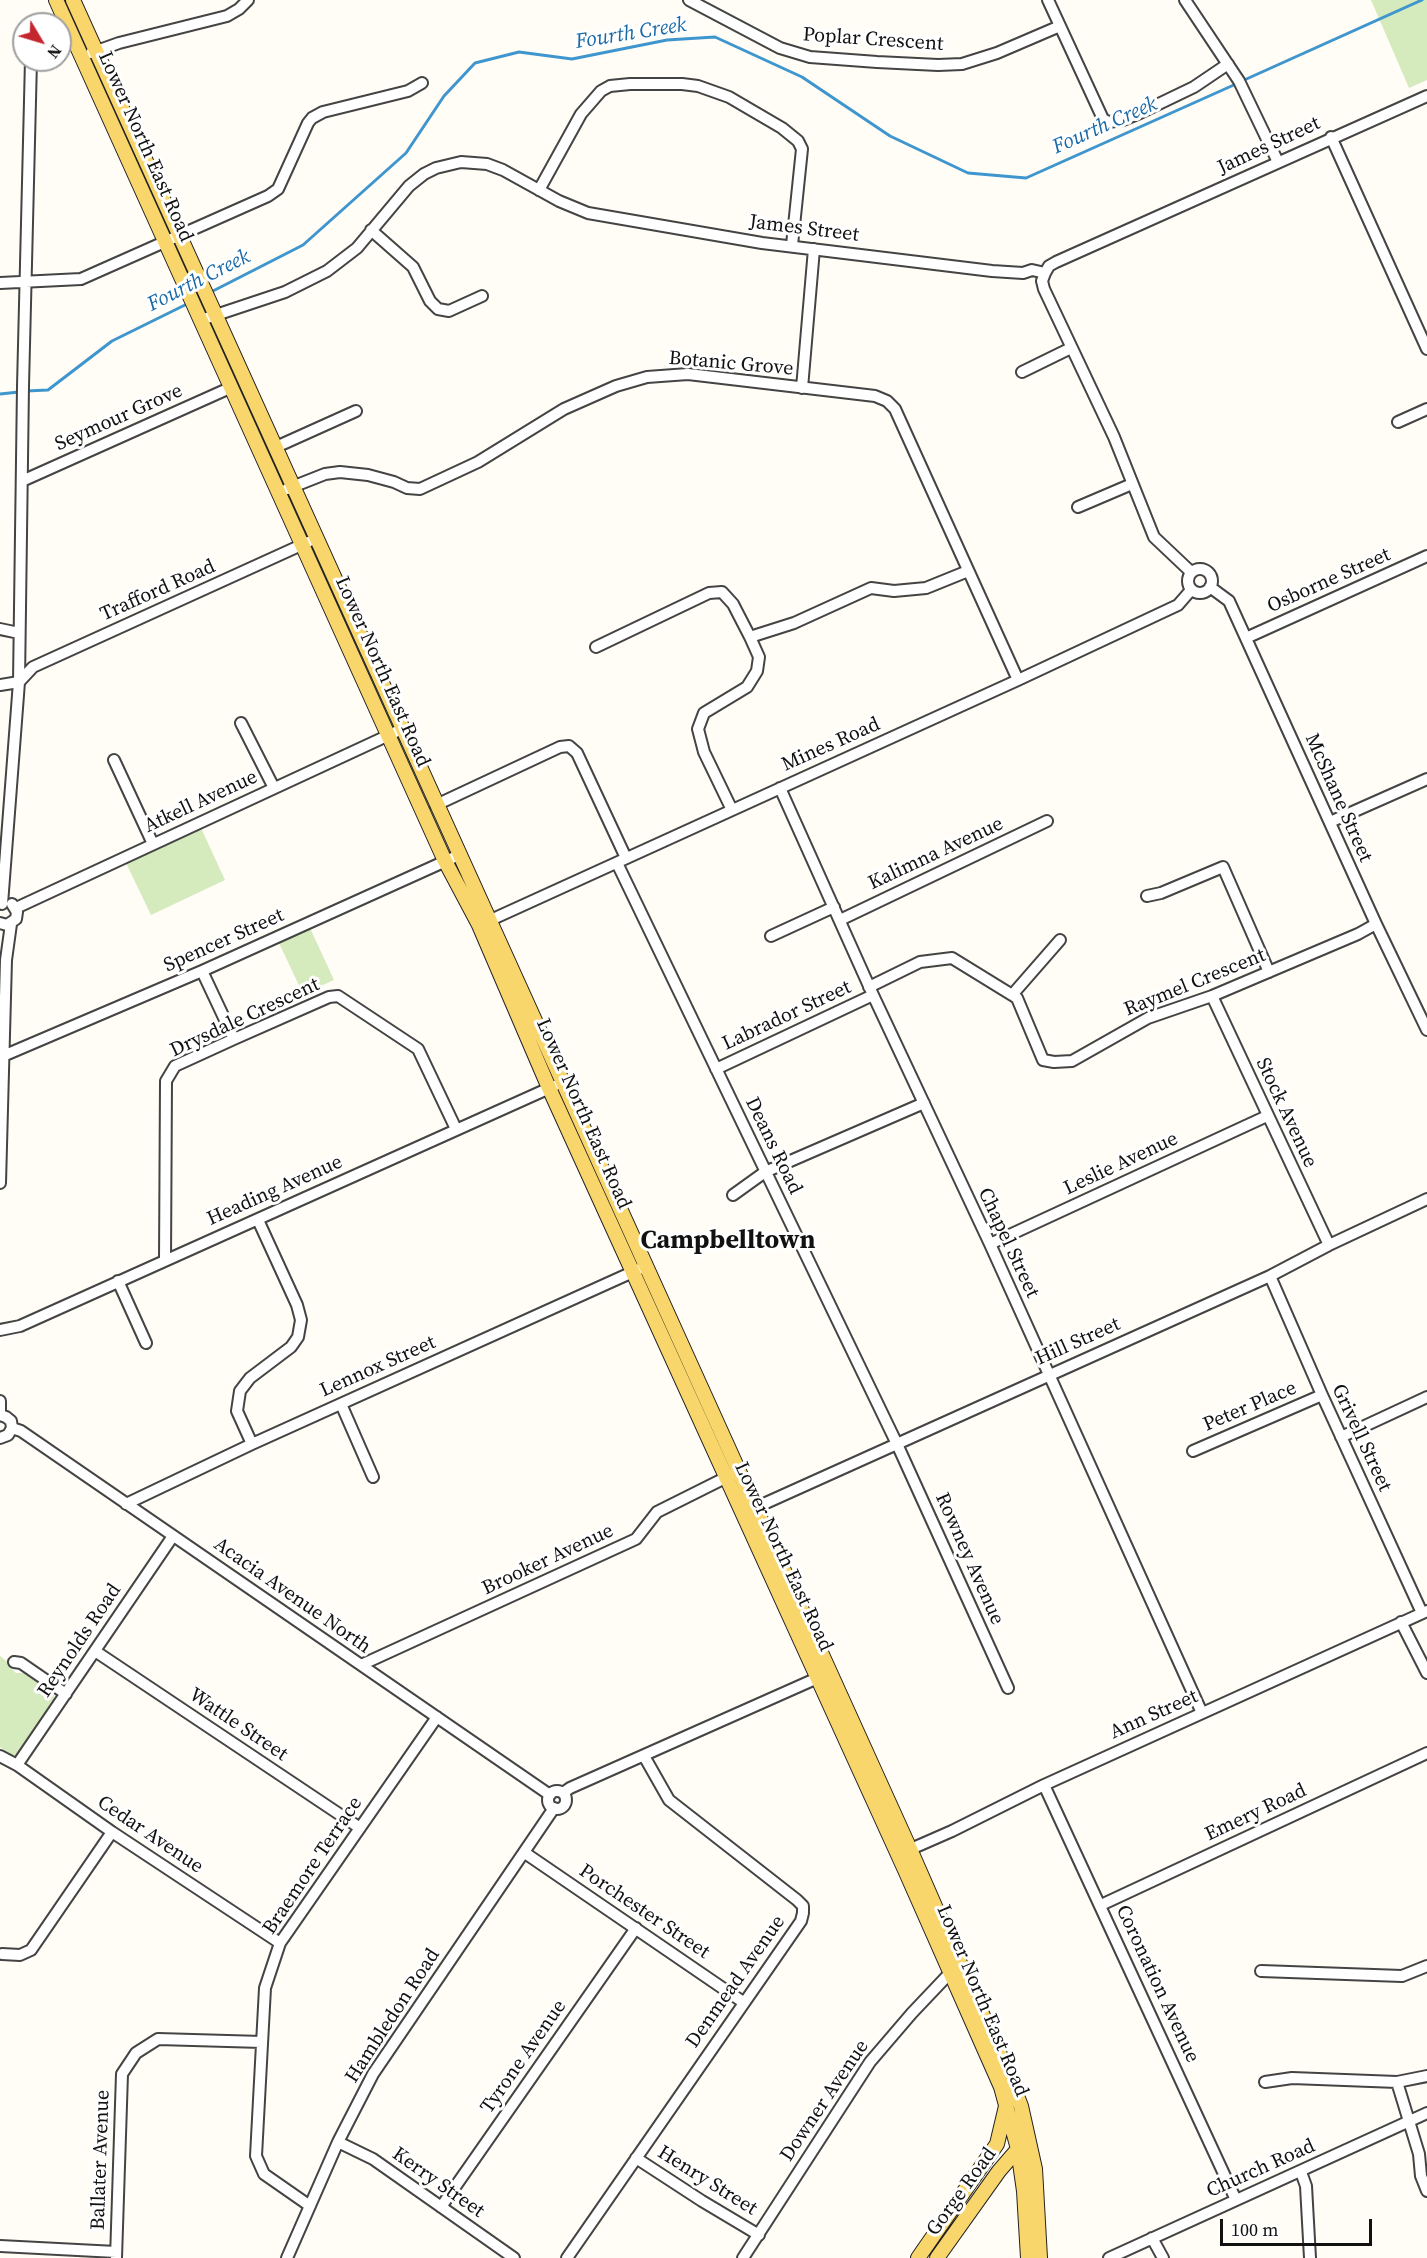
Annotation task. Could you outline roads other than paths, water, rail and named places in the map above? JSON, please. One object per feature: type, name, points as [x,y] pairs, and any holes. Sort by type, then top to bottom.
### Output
[{"type":"main road","name":"Lower North East Road","points":[[56,0],[89,54],[179,235],[459,855],[549,1088],[632,1272],[748,1511],[1011,2080],[1021,2106],[1028,2258]]},
{"type":"main road","name":"Lower North East Road","points":[[73,0],[89,54],[165,241],[445,861],[485,923],[563,1082],[646,1266],[731,1475]]},
{"type":"main road","name":"Lower North East Road","points":[[904,1852],[949,1974],[1001,2087],[1006,2104],[1035,2169],[1040,2258]]},
{"type":"main road","name":"Gorge Road","points":[[918,2258],[981,2169],[999,2137],[1006,2104]]},
{"type":"main road","name":"Gorge Road","points":[[981,2169],[1007,2151],[1024,2147]]},
{"type":"main road","name":"Gorge Road","points":[[937,2258],[999,2171],[1024,2147]]},
{"type":"street","points":[[89,54],[226,16],[248,0]]},
{"type":"street","name":"Poplar Crescent","points":[[689,0],[780,48],[810,57],[877,62],[962,64],[998,53],[1060,26]]},
{"type":"street","points":[[1048,0],[1103,119],[1108,122],[1123,120],[1140,113],[1183,92],[1228,64]]},
{"type":"street","points":[[1185,0],[1241,84],[1278,162]]},
{"type":"street","points":[[0,1183],[6,960],[4,924],[16,919],[8,906],[7,863],[19,682],[31,72]]},
{"type":"street","points":[[0,284],[81,279],[276,191],[308,123],[317,114],[408,91],[422,82]]},
{"type":"street","points":[[539,190],[581,114],[601,91],[610,86],[630,84],[698,86],[729,97],[782,128],[798,141],[802,149],[792,245]]},
{"type":"street","name":"James Street","points":[[201,320],[285,292],[327,271],[357,248],[410,186],[424,174],[461,162],[487,164],[503,170],[575,209],[588,213],[762,243],[992,271],[1023,273],[1032,270],[1045,273],[1049,266],[1056,262],[1427,96]]},
{"type":"street","points":[[1331,137],[1427,349]]},
{"type":"street","points":[[371,230],[413,267],[430,302],[438,309],[449,311],[482,297]]},
{"type":"street","points":[[802,388],[814,249]]},
{"type":"street","points":[[1045,273],[1042,281],[1044,290],[1114,437],[1154,537],[1191,572]]},
{"type":"street","points":[[1022,372],[1071,348]]},
{"type":"street","name":"Botanic Grove","points":[[279,492],[325,474],[340,472],[368,475],[407,488],[420,489],[478,462],[564,409],[616,386],[647,377],[688,374],[883,398],[892,405],[1018,680]]},
{"type":"street","name":"Seymour Grove","points":[[22,481],[232,387]]},
{"type":"street","points":[[1398,422],[1427,409]]},
{"type":"street","points":[[276,447],[356,411]]},
{"type":"street","points":[[1078,507],[1132,484]]},
{"type":"street","name":"Trafford Road","points":[[19,682],[33,667],[317,538]]},
{"type":"street","name":"Osborne Street","points":[[1246,638],[1427,556]]},
{"type":"street","points":[[1198,568],[1206,570],[1212,579],[1210,587],[1202,593],[1191,590],[1187,583],[1191,572],[1198,568]]},
{"type":"street","points":[[750,637],[794,623],[872,588],[894,591],[926,588],[968,571]]},
{"type":"street","name":"McShane Street","points":[[1210,587],[1229,601],[1376,924],[1427,1030]]},
{"type":"street","name":"Mines Road","points":[[485,923],[1178,605],[1191,590]]},
{"type":"street","points":[[596,646],[709,593],[722,592],[733,604],[759,657],[757,671],[747,687],[704,713],[698,729],[705,752],[732,810]]},
{"type":"street","points":[[0,629],[19,633]]},
{"type":"street","points":[[0,686],[19,682]]},
{"type":"street","points":[[241,723],[274,788]]},
{"type":"street","name":"Atkell Avenue","points":[[8,906],[153,844],[402,729]]},
{"type":"street","name":"Deans Road","points":[[436,805],[560,747],[568,746],[577,753],[621,861],[716,1069],[897,1444]]},
{"type":"street","points":[[114,760],[153,844]]},
{"type":"street","points":[[1329,822],[1427,779]]},
{"type":"street","name":"Chapel Street","points":[[780,788],[1202,1713]]},
{"type":"street","name":"Kalimna Avenue","points":[[840,920],[1047,821]]},
{"type":"street","name":"Spencer Street","points":[[3,1056],[202,971],[459,855]]},
{"type":"street","points":[[1147,896],[1161,894],[1223,867],[1269,972]]},
{"type":"street","points":[[771,936],[834,907]]},
{"type":"street","name":"Raymel Crescent","points":[[871,991],[920,962],[952,958],[1017,998],[1042,1060],[1054,1062],[1072,1060],[1148,1018],[1212,996],[1358,934],[1376,924]]},
{"type":"street","points":[[1012,995],[1060,940]]},
{"type":"street","points":[[202,971],[234,1039]]},
{"type":"street","name":"Labrador Street","points":[[716,1069],[871,991]]},
{"type":"street","name":"Drysdale Crescent","points":[[165,1260],[166,1081],[168,1074],[175,1066],[234,1039],[329,997],[338,996],[418,1049],[456,1130]]},
{"type":"street","name":"Stock Avenue","points":[[1212,996],[1329,1245]]},
{"type":"street","name":"Heading Avenue","points":[[0,1330],[20,1326],[563,1082]]},
{"type":"street","points":[[734,1195],[765,1172],[924,1103]]},
{"type":"street","name":"Leslie Avenue","points":[[990,1244],[1267,1116]]},
{"type":"street","name":"Hill Street","points":[[748,1511],[1270,1276],[1329,1245],[1427,1199]]},
{"type":"street","points":[[252,1444],[237,1411],[240,1391],[250,1378],[291,1347],[298,1336],[301,1320],[297,1305],[258,1220]]},
{"type":"street","name":"Lennox Street","points":[[126,1504],[252,1444],[646,1266]]},
{"type":"street","name":"Grivell Street","points":[[1270,1276],[1341,1437],[1424,1612]]},
{"type":"street","points":[[118,1281],[146,1343]]},
{"type":"street","name":"Peter Place","points":[[1193,1451],[1322,1395]]},
{"type":"street","points":[[1341,1437],[1427,1397]]},
{"type":"street","points":[[0,1401],[0,1414]]},
{"type":"street","points":[[341,1404],[373,1477]]},
{"type":"street","name":"Acacia Avenue North","points":[[0,1414],[11,1421],[12,1428],[24,1434],[550,1795]]},
{"type":"street","points":[[0,1443],[0,1438],[8,1435],[12,1428]]},
{"type":"street","name":"Rowney Avenue","points":[[897,1444],[1008,1688]]},
{"type":"street","name":"Brooker Avenue","points":[[361,1665],[636,1539],[657,1512],[731,1475]]},
{"type":"street","name":"Reynolds Road","points":[[17,1766],[173,1536]]},
{"type":"street","name":"Ann Street","points":[[904,1852],[948,1833],[1044,1785],[1424,1612]]},
{"type":"street","points":[[1401,1623],[1427,1673]]},
{"type":"street","name":"Wattle Street","points":[[95,1651],[360,1828]]},
{"type":"street","points":[[15,1662],[21,1663],[66,1694]]},
{"type":"street","points":[[563,1793],[566,1797],[565,1803],[559,1808],[554,1808],[549,1802],[550,1795],[558,1791],[563,1793],[824,1675]]},
{"type":"street","name":"Braemore Terrace","points":[[310,2206],[264,2174],[256,2156],[265,1988],[280,1943],[437,1718]]},
{"type":"street","name":"Emery Road","points":[[1101,1905],[1427,1753]]},
{"type":"street","name":"Cedar Avenue","points":[[0,1756],[280,1943]]},
{"type":"street","name":"Denmead Avenue","points":[[567,2258],[801,1921],[802,1906],[669,1800],[644,1756]]},
{"type":"street","name":"Coronation Avenue","points":[[1044,1785],[1236,2200]]},
{"type":"street","name":"Hambledon Road","points":[[287,2258],[338,2142],[381,2060],[554,1808]]},
{"type":"street","points":[[1,1955],[24,1954],[35,1946],[112,1832]]},
{"type":"street","name":"Porchester Street","points":[[525,1853],[743,2002]]},
{"type":"street","name":"Tyrone Avenue","points":[[441,2207],[636,1928]]},
{"type":"street","points":[[1261,1971],[1402,1976],[1427,1966]]},
{"type":"street","name":"Downer Avenue","points":[[743,2258],[870,2062],[949,1974]]},
{"type":"street","name":"Ballater Avenue","points":[[116,2255],[122,2074],[136,2053],[158,2039],[262,2042]]},
{"type":"street","points":[[1265,2082],[1292,2078],[1396,2082],[1427,2076]]},
{"type":"street","points":[[1396,2082],[1419,2154],[1421,2176],[1427,2191]]},
{"type":"street","name":"Church Road","points":[[1109,2258],[1427,2114]]},
{"type":"street","name":"Kerry Street","points":[[338,2142],[373,2159],[514,2258]]},
{"type":"street","name":"Henry Street","points":[[636,2158],[759,2235]]},
{"type":"street","points":[[1301,2172],[1306,2186],[1310,2258]]},
{"type":"street","points":[[1152,2238],[1163,2258]]},
{"type":"street","points":[[0,2246],[116,2255]]},
{"type":"waterway","name":"Fourth Creek","points":[[1242,81],[1422,0]]},
{"type":"waterway","name":"Fourth Creek","points":[[211,292],[303,245],[406,153],[444,96],[475,63],[519,52],[572,59],[667,40],[715,37],[802,77],[890,136],[968,173],[1026,178],[1236,84]]},
{"type":"waterway","name":"Fourth Creek","points":[[26,391],[48,390],[112,341],[189,303]]},
{"type":"waterway","name":"Fourth Creek","points":[[0,394],[19,392]]},
{"type":"district","name":"Campbelltown","points":[[728,1241]]}]
